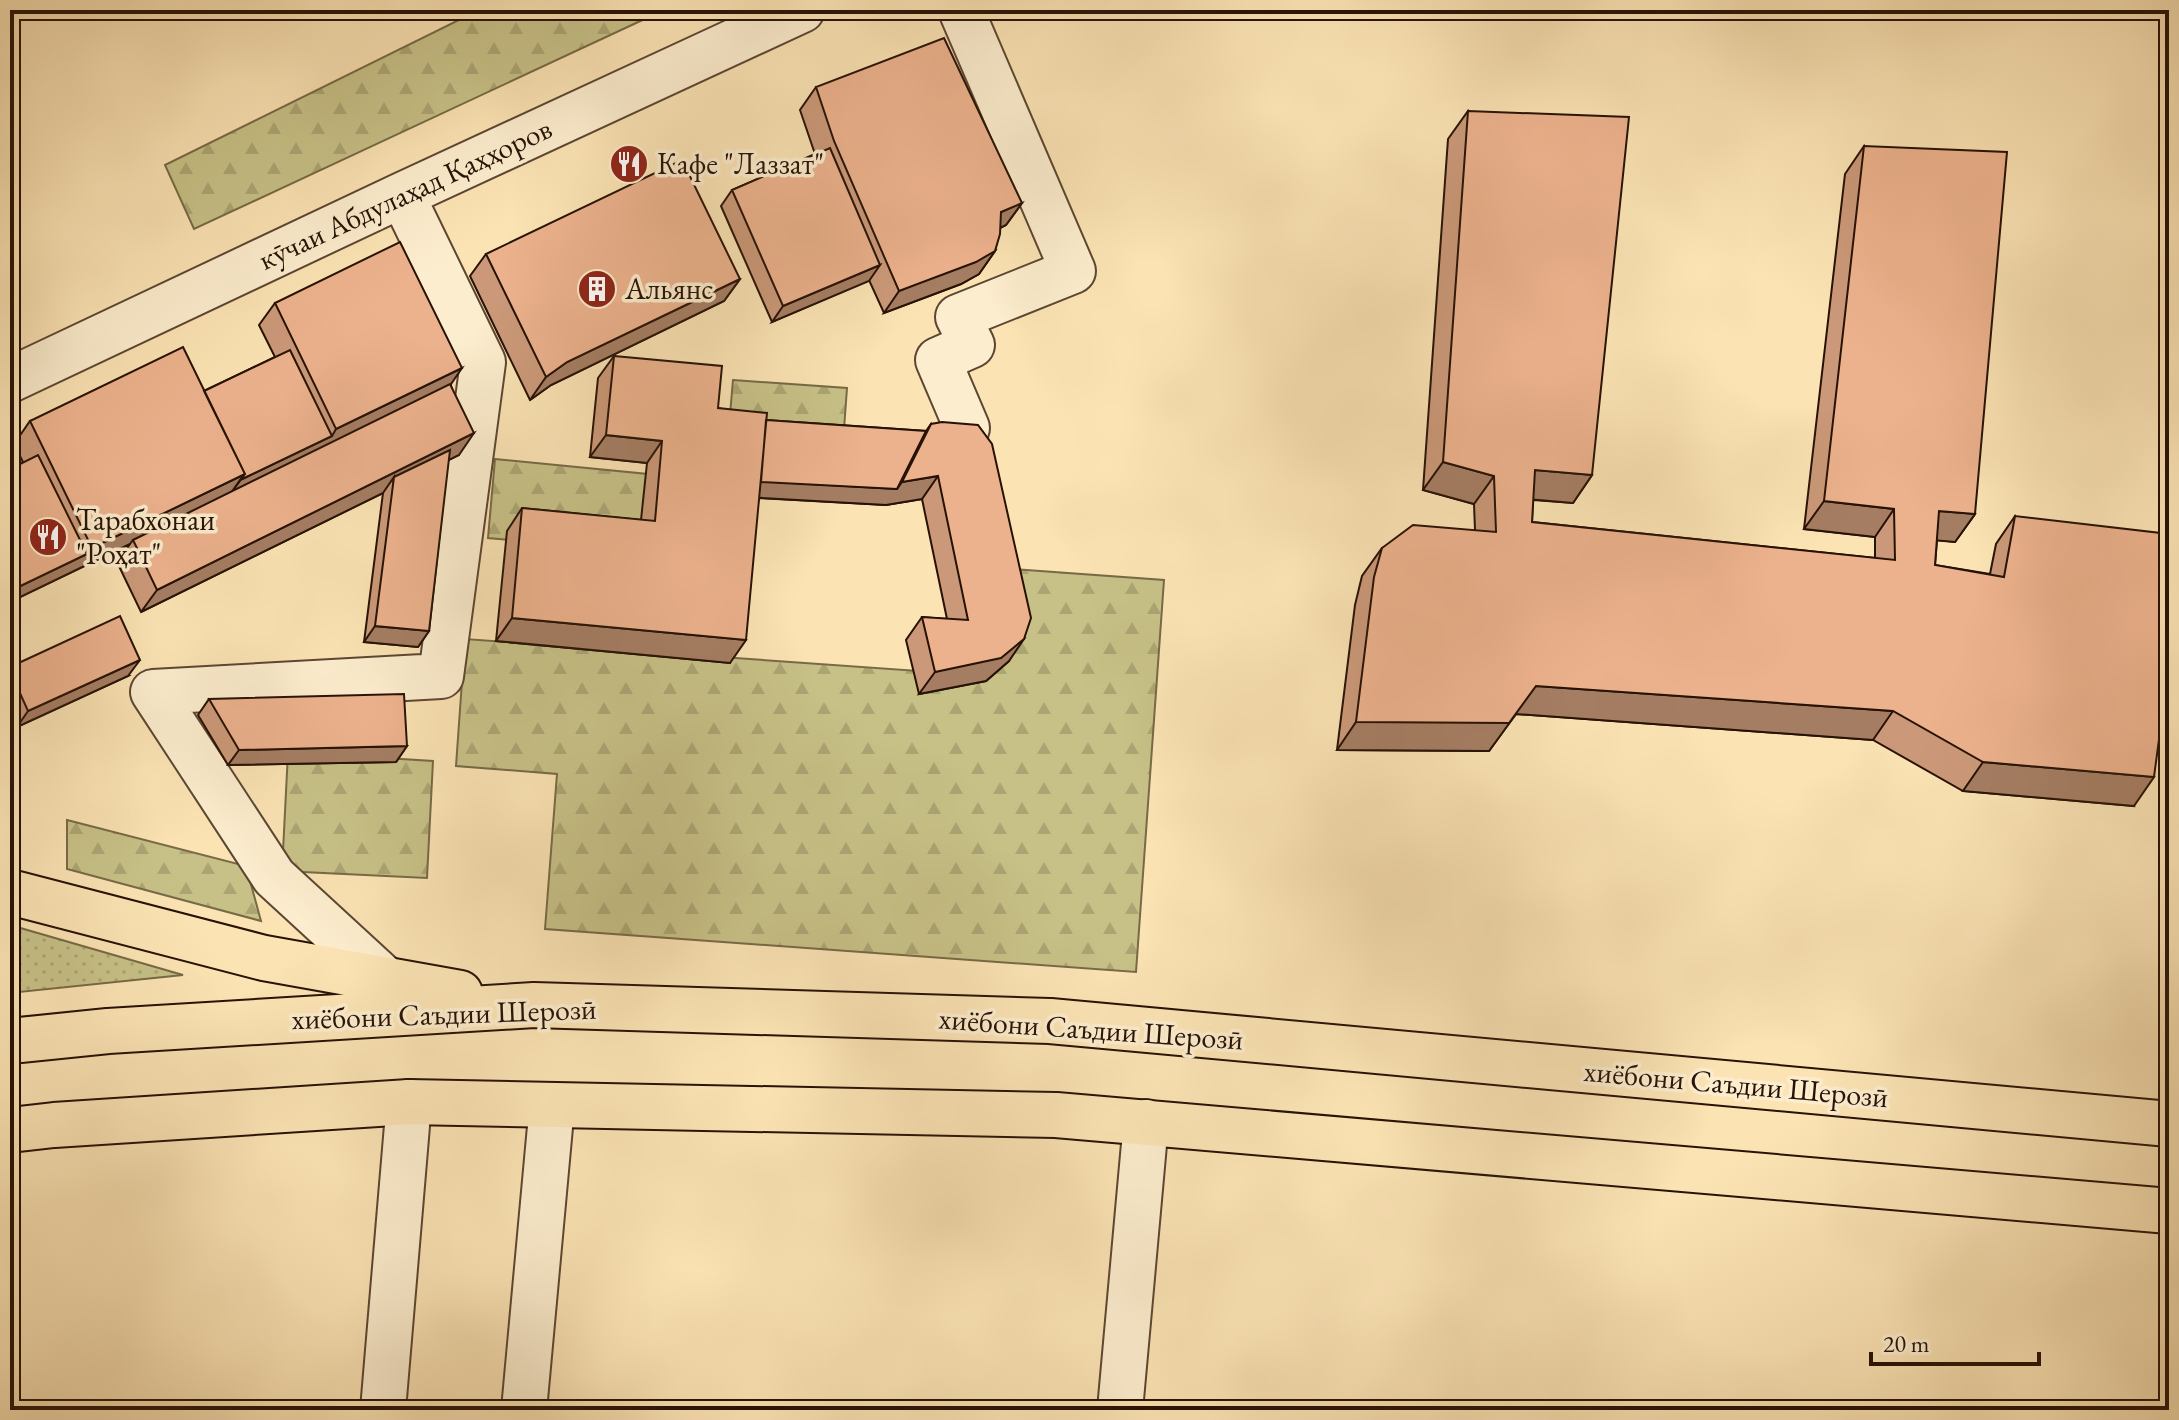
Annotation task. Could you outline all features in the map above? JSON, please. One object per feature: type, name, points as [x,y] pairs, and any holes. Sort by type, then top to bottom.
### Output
[{"type":"highway","points":[[10,892],[264,958],[534,1005]]},
{"type":"highway","name":"хиёбони Саъдии Шерозӣ","points":[[10,1041],[108,1031],[534,1005],[1050,1021],[2169,1124]]},
{"type":"highway","points":[[10,1130],[409,1102],[1056,1115],[2169,1211]]},
{"type":"street","name":"кӯчаи Абдулаҳад Қаҳҳоров","points":[[10,380],[802,10]]},
{"type":"street","points":[[961,10],[1073,271],[958,317],[972,345],[938,360],[967,428]]},
{"type":"street","points":[[386,980],[274,877],[153,692],[441,676],[483,362],[402,195]]},
{"type":"street","points":[[383,1410],[409,1102]]},
{"type":"street","points":[[524,1410],[552,1105]]},
{"type":"street","points":[[1120,1410],[1146,1122]]},
{"type":"green space","points":[[479,10],[664,10],[194,229],[165,165]]},
{"type":"green space","points":[[733,380],[847,388],[842,457],[727,449]]},
{"type":"green space","points":[[495,459],[668,476],[661,554],[488,538]]},
{"type":"green space","points":[[983,567],[1164,580],[1136,972],[545,929],[557,774],[456,766],[465,639],[975,675]]},
{"type":"green space","points":[[288,752],[433,761],[427,878],[282,871]]},
{"type":"green space","points":[[67,820],[246,866],[261,921],[67,869]]},
{"type":"green space","points":[[10,925],[183,975],[10,993]]},
{"type":"building","points":[[944,38],[1022,203],[1001,212],[995,251],[976,262],[899,291],[834,141],[816,87]]},
{"type":"building","points":[[10,71],[18,91],[10,95]]},
{"type":"building","points":[[1468,111],[1629,117],[1592,475],[1535,470],[1532,522],[1895,560],[1894,509],[1824,501],[1864,146],[2007,152],[1975,514],[1939,511],[1935,565],[2004,577],[2015,516],[2169,534],[2169,664],[2154,777],[1983,762],[1893,711],[1536,686],[1509,723],[1356,722],[1374,577],[1382,548],[1413,525],[1496,532],[1494,476],[1443,462]]},
{"type":"building","points":[[830,148],[880,265],[783,306],[732,190]]},
{"type":"building","name":"Альянс","points":[[682,160],[740,279],[567,362],[546,377],[486,254]]},
{"type":"building","points":[[400,242],[462,368],[336,429],[275,303]]},
{"type":"building","points":[[183,347],[245,474],[92,548],[30,421]]},
{"type":"building","points":[[290,350],[332,436],[240,480],[245,474],[204,391]]},
{"type":"building","points":[[614,356],[722,366],[718,408],[767,413],[746,640],[512,618],[522,508],[655,521],[662,441],[606,435]]},
{"type":"building","points":[[450,384],[474,433],[157,590],[133,540]]},
{"type":"building","points":[[766,420],[926,431],[897,489],[761,482]]},
{"type":"building","points":[[931,424],[978,425],[992,444],[1031,618],[1024,639],[1001,658],[935,672],[922,617],[968,620],[938,476],[902,482]]},
{"type":"building","points":[[450,450],[429,631],[375,626],[394,477]]},
{"type":"building","points":[[38,455],[87,554],[10,591],[10,469]]},
{"type":"building","points":[[120,616],[140,660],[28,711],[10,667]]},
{"type":"building","points":[[404,694],[407,746],[239,750],[209,699]]},
{"type":"place","name":"Кафе \"Лаззат\"","points":[[629,164]]},
{"type":"place","name":"Альянс","points":[[597,289]]},
{"type":"place","name":"Тарабхонаи \"Роҳат\"","points":[[48,537]]}]
